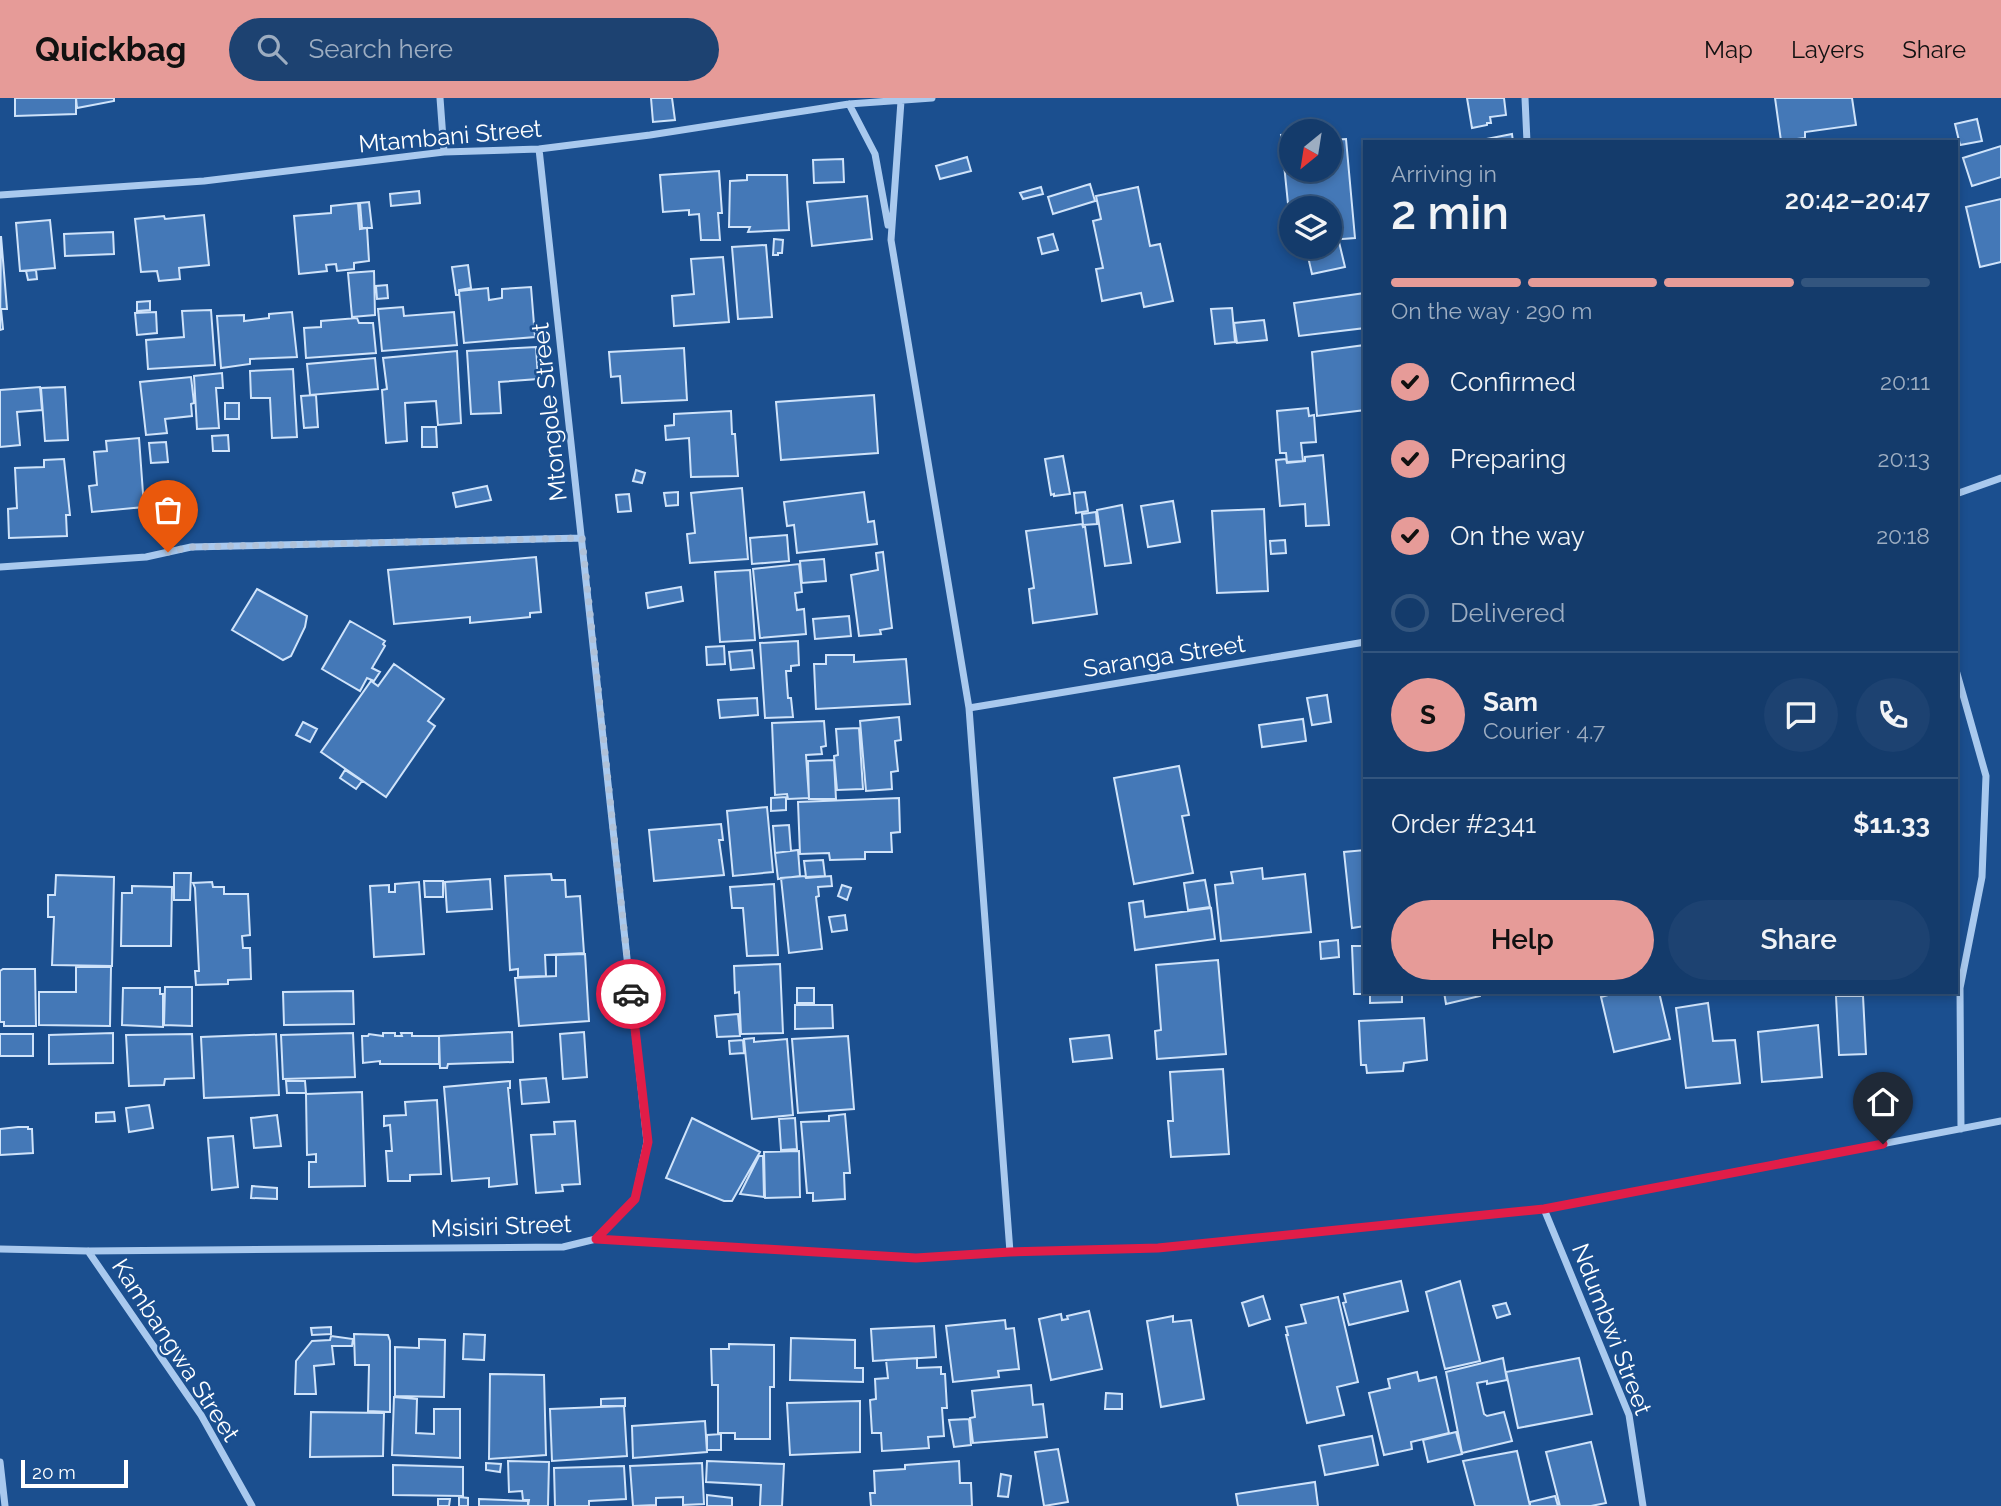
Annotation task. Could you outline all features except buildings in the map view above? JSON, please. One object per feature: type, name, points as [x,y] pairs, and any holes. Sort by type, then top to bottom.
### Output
[{"type":"street","points":[[440,98],[444,152]]},
{"type":"street","name":"Mtambani Street","points":[[0,195],[204,181],[444,152],[539,149],[849,104],[932,98]]},
{"type":"street","points":[[1525,98],[1527,140]]},
{"type":"street","points":[[891,240],[901,101]]},
{"type":"street","points":[[849,104],[875,154],[969,708],[1010,1252]]},
{"type":"street","name":"Mtongole Street","points":[[539,149],[648,1142],[635,1199],[596,1239]]},
{"type":"street","points":[[1958,493],[2001,478]]},
{"type":"street","points":[[0,567],[146,557],[191,547],[582,538]]},
{"type":"street","name":"Saranga Street","points":[[969,708],[1363,642]]},
{"type":"street","points":[[1958,677],[1986,776],[1982,877],[1960,988],[1961,1129]]},
{"type":"street","name":"Msisiri Street","points":[[0,1249],[88,1251],[563,1247],[596,1239],[916,1258],[1010,1252],[1158,1248],[1544,1209],[2001,1121]]},
{"type":"street","name":"Ndumbwi Street","points":[[1544,1209],[1629,1415],[1643,1506]]},
{"type":"street","name":"Kambangwa Street","points":[[88,1251],[201,1415],[252,1506]]},
{"type":"street","points":[[0,1462],[5,1506]]},
{"type":"way so far","points":[[168,552],[191,547],[582,538],[631,994]]},
{"type":"route","points":[[631,994],[648,1142],[635,1199],[596,1239],[916,1258],[1010,1252],[1158,1248],[1544,1209],[1883,1144]]}]
